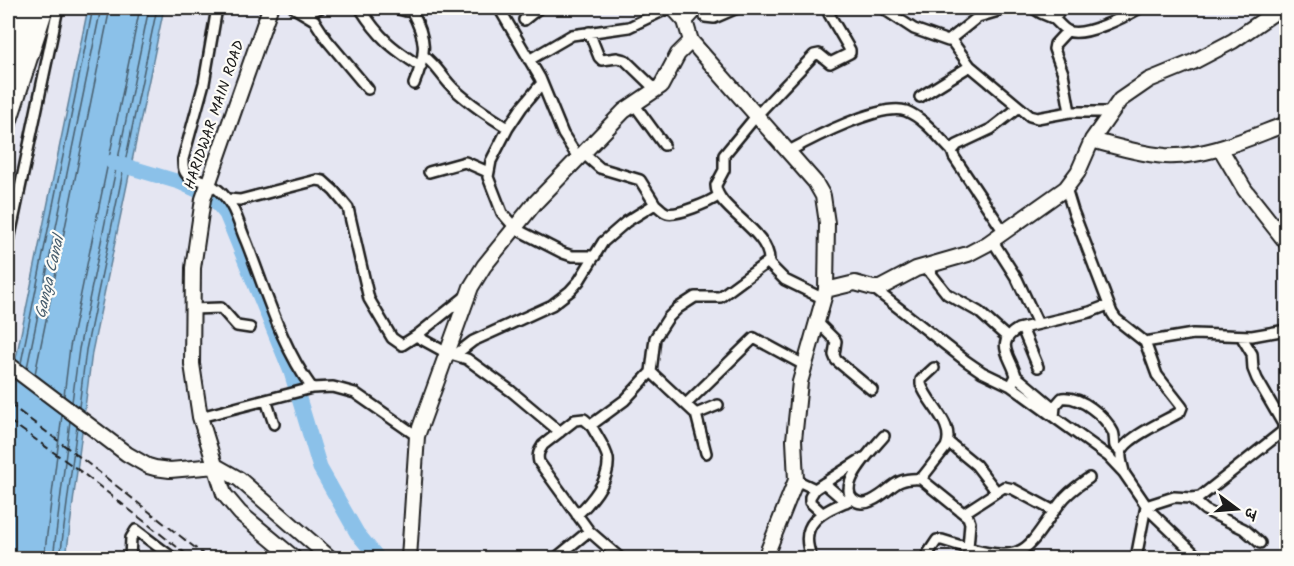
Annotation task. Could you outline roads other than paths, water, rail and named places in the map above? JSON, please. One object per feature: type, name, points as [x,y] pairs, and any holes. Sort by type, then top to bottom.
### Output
[{"type":"highway","points":[[8,21],[12,8]]},
{"type":"highway","points":[[8,79],[30,8]]},
{"type":"street","points":[[8,126],[46,8]]},
{"type":"street","points":[[8,245],[58,8]]},
{"type":"street","points":[[217,8],[204,83],[183,159],[187,175],[206,190],[228,199],[240,200],[309,182],[323,181],[337,193],[348,208],[365,287],[380,321],[399,345],[405,345],[466,296]]},
{"type":"street","name":"HARIDWAR MAIN ROAD","points":[[270,8],[206,190],[193,268],[192,364],[201,417],[224,494],[240,513],[294,558]]},
{"type":"street","points":[[294,8],[314,20],[327,40],[368,89]]},
{"type":"street","points":[[307,14],[320,8]]},
{"type":"street","points":[[360,8],[387,44],[421,67]]},
{"type":"street","points":[[395,8],[402,11],[413,9],[423,38],[424,56],[414,84]]},
{"type":"street","points":[[499,8],[542,83],[563,134],[581,156],[600,168],[640,180],[656,204],[666,213],[682,212],[718,196]]},
{"type":"street","points":[[524,20],[539,8]]},
{"type":"street","points":[[529,60],[567,37],[628,27],[671,8],[685,21],[691,41],[758,115],[815,182],[823,196],[827,223],[825,294],[804,365],[795,419],[796,480],[765,558]]},
{"type":"street","points":[[685,21],[701,12],[714,18],[737,8]]},
{"type":"street","points":[[882,8],[926,34],[945,41],[951,40],[978,17],[1004,8]]},
{"type":"street","points":[[1033,8],[1053,18],[1067,31],[1081,31],[1116,22],[1140,8]]},
{"type":"street","points":[[1053,18],[1063,8]]},
{"type":"street","points":[[768,263],[785,280],[825,294],[855,283],[880,288],[925,266],[968,254],[1004,232],[1066,188],[1078,172],[1092,140],[1120,100],[1149,80],[1193,62],[1233,41],[1273,10]]},
{"type":"street","points":[[591,425],[625,400],[651,372],[655,338],[668,318],[678,308],[695,297],[720,297],[768,263],[769,256],[757,234],[718,196],[716,184],[724,170],[724,155],[814,55],[819,54],[830,63],[850,53],[829,14]]},
{"type":"street","points":[[1067,31],[1054,44],[1054,49],[1063,74],[1070,112]]},
{"type":"street","points":[[589,32],[602,60],[617,58],[625,60],[656,90]]},
{"type":"street","points":[[951,40],[970,66],[1030,116],[1037,118],[1070,112],[1110,112]]},
{"type":"street","points":[[409,558],[417,436],[451,354],[466,296],[484,266],[534,204],[624,111],[661,87],[678,54],[691,41]]},
{"type":"street","points":[[424,56],[436,66],[453,87],[488,116],[508,128]]},
{"type":"street","points":[[920,97],[970,66]]},
{"type":"street","points":[[542,83],[508,128],[491,161],[488,172],[490,185],[502,213],[516,229],[563,253],[572,256],[595,256]]},
{"type":"street","points":[[634,104],[664,145]]},
{"type":"street","points":[[952,151],[957,145],[991,129],[1018,108]]},
{"type":"street","points":[[789,152],[815,136],[884,111],[897,109],[910,112],[952,151],[1004,232]]},
{"type":"street","points":[[1092,140],[1166,156],[1205,152],[1287,124]]},
{"type":"street","points":[[1220,148],[1245,190],[1287,243]]},
{"type":"street","points":[[429,172],[465,162],[488,172]]},
{"type":"street","points":[[1066,188],[1072,211],[1105,291],[1108,305],[1116,319],[1145,342],[1158,375],[1182,409],[1129,442],[1121,452]]},
{"type":"street","points":[[228,199],[284,342],[302,374],[304,390]]},
{"type":"street","points":[[451,354],[473,341],[552,305],[579,281],[603,242],[626,222],[656,204]]},
{"type":"street","points":[[992,240],[1017,279],[1038,324]]},
{"type":"street","points":[[925,266],[947,294],[979,312],[1008,338]]},
{"type":"street","points":[[873,288],[966,361],[1054,412]]},
{"type":"street","points":[[1108,305],[1011,333],[1005,346],[1006,353],[1017,376],[1054,412],[1108,456],[1124,473],[1146,506],[1198,558]]},
{"type":"street","points":[[192,309],[221,308],[237,326],[250,328]]},
{"type":"street","points":[[817,322],[836,341],[834,355],[836,360],[872,390]]},
{"type":"street","points":[[1022,328],[1038,368]]},
{"type":"street","points":[[1145,342],[1193,334],[1241,336],[1264,335],[1287,330]]},
{"type":"street","points":[[416,336],[451,354],[467,359],[511,391],[560,432]]},
{"type":"street","points":[[1146,506],[1174,497],[1191,498],[1204,494],[1283,431],[1283,424],[1254,374],[1250,349],[1241,336]]},
{"type":"street","points":[[686,404],[754,338],[804,365]]},
{"type":"street","points":[[8,364],[127,454],[148,466],[170,470],[216,466],[239,479],[330,558]]},
{"type":"street","points":[[921,479],[948,442],[948,430],[921,384],[921,380],[934,368]]},
{"type":"street","points":[[651,372],[696,414],[706,453]]},
{"type":"street","points":[[1011,386],[1017,376]]},
{"type":"street","points":[[201,417],[304,390],[333,387],[355,393],[417,436]]},
{"type":"street","points":[[1054,412],[1059,400],[1066,398],[1092,409],[1112,430],[1114,444],[1121,452],[1124,473]]},
{"type":"street","points":[[266,400],[274,424]]},
{"type":"street","points":[[696,414],[718,405]]},
{"type":"street","points":[[577,515],[594,499],[608,461],[591,425],[586,420],[579,419],[543,444],[538,457],[539,462],[577,515],[589,531],[620,558]]},
{"type":"street","points":[[822,513],[810,502],[815,489],[854,468],[884,436]]},
{"type":"street","points":[[948,442],[976,465],[996,491]]},
{"type":"street","points":[[849,500],[850,481],[854,468]]},
{"type":"street","points":[[925,558],[937,540],[1007,557],[1027,549],[1065,496],[1089,478]]},
{"type":"street","points":[[824,483],[849,500],[858,503],[870,502],[904,479],[921,479],[964,513],[970,523],[968,548]]},
{"type":"street","points":[[796,480],[815,489]]},
{"type":"street","points":[[964,513],[1004,487],[1013,489],[1054,511]]},
{"type":"street","points":[[1191,498],[1204,510],[1244,529],[1260,543]]},
{"type":"street","points":[[812,558],[808,533],[815,518],[849,500]]},
{"type":"street","points":[[1137,558],[1146,506]]},
{"type":"street","points":[[130,558],[131,538],[136,530],[173,558]]},
{"type":"street","points":[[556,558],[589,531]]},
{"type":"water","name":"Ganga Canal","points":[[88,8],[164,8],[92,352],[66,558],[8,558],[8,397]]},
{"type":"waterway","points":[[112,162],[179,182],[212,197],[226,214],[291,372],[320,468],[357,533],[378,558]]},
{"type":"railway","points":[[8,403],[208,558]]},
{"type":"railway","points":[[8,420],[80,471],[191,558]]}]
